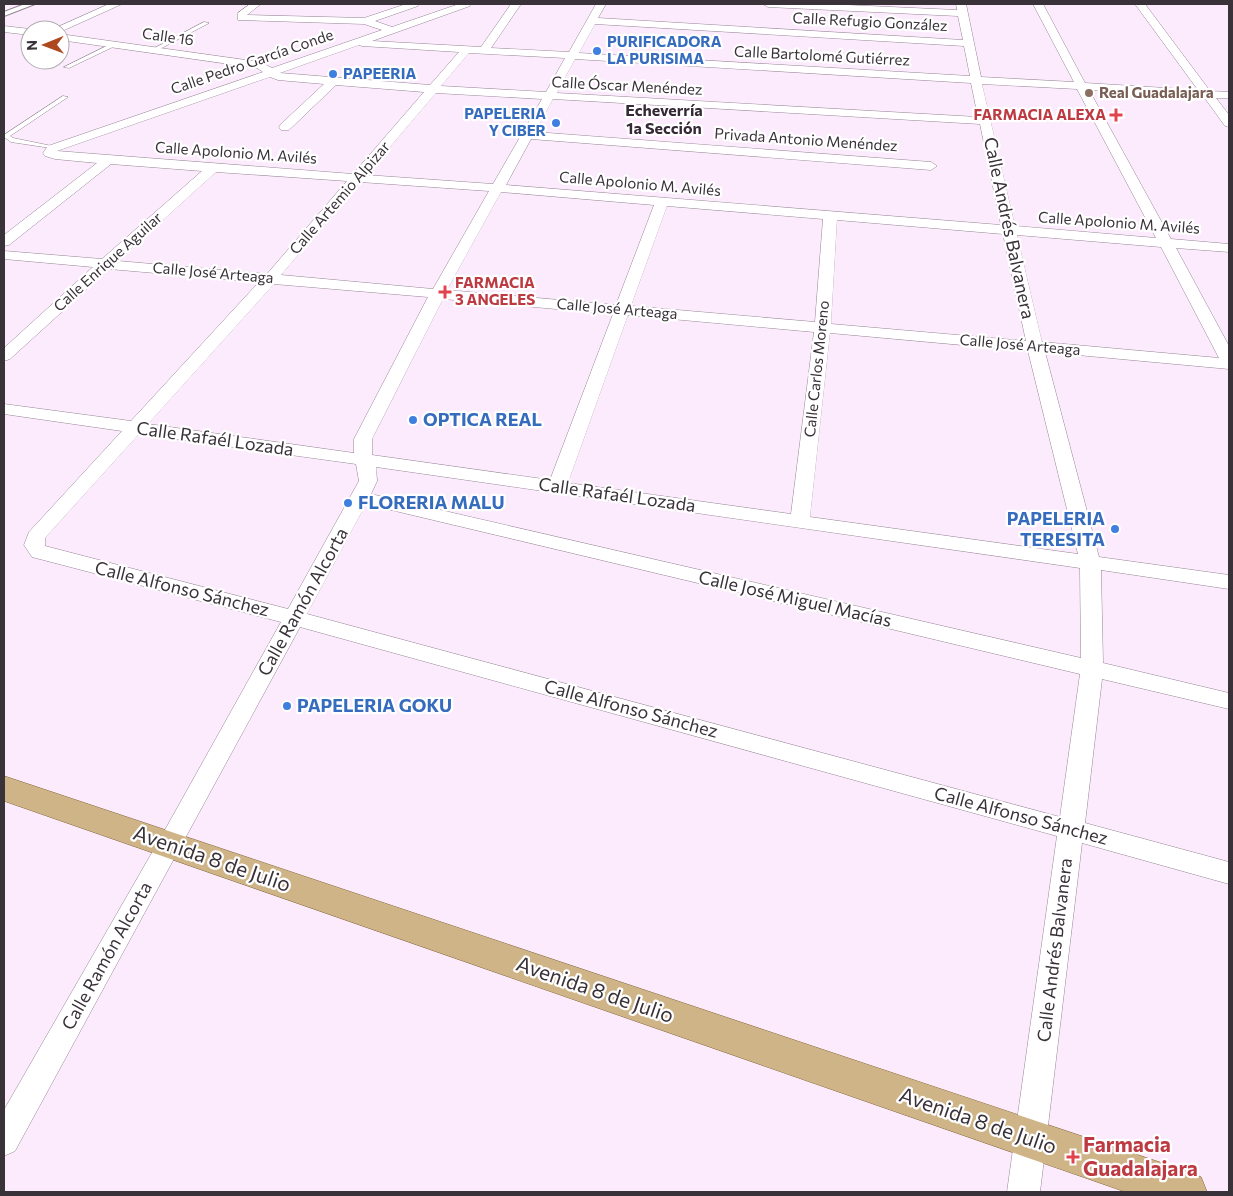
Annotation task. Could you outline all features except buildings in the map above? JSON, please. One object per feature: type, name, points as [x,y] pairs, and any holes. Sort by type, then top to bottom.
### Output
[{"type":"main road","name":"Avenida 8 de Julio","points":[[4,788],[1186,1192]]},
{"type":"street","points":[[4,14],[31,4]]},
{"type":"street","points":[[70,24],[117,4]]},
{"type":"street","points":[[256,4],[241,15],[241,18],[365,21],[391,30]]},
{"type":"street","points":[[365,21],[416,4]]},
{"type":"street","name":"Calle Pedro García Conde","points":[[52,150],[269,72],[467,4]]},
{"type":"street","points":[[483,51],[516,4]]},
{"type":"street","name":"Calle Ramón Alcorta","points":[[4,1140],[170,844],[360,497],[368,481],[367,468],[363,459],[363,439],[438,293],[529,135],[601,4]]},
{"type":"street","points":[[768,4],[962,8]]},
{"type":"street","points":[[1038,4],[1080,86],[1168,243],[1229,362]]},
{"type":"street","points":[[1140,4],[1229,123]]},
{"type":"street","name":"Calle Andrés Balvanera","points":[[962,8],[968,43],[1035,347],[1090,562],[1092,669],[1024,1192]]},
{"type":"street","name":"Calle Refugio González","points":[[590,22],[968,43]]},
{"type":"street","points":[[4,29],[20,31]]},
{"type":"street","name":"Calle 16","points":[[70,37],[260,66],[269,72]]},
{"type":"street","name":"Calle Bartolomé Gutiérrez","points":[[352,43],[1229,95]]},
{"type":"street","name":"Calle Artemio Alpizar","points":[[34,546],[36,536],[137,428],[271,278],[466,50]]},
{"type":"street","name":"Calle Óscar Menéndez","points":[[269,72],[278,77],[432,89],[985,121]]},
{"type":"street","points":[[285,127],[334,81]]},
{"type":"street","name":"Privada Antonio Menéndez","points":[[529,135],[931,166]]},
{"type":"street","name":"Calle Apolonio M. Avilés","points":[[52,150],[55,155],[108,160],[358,177],[1229,248]]},
{"type":"street","points":[[4,242],[108,160]]},
{"type":"street","name":"Calle Enrique Aguilar","points":[[4,356],[212,168]]},
{"type":"street","points":[[557,487],[662,202]]},
{"type":"street","name":"Calle Carlos Moreno","points":[[800,521],[823,327],[830,216]]},
{"type":"street","name":"Calle José Arteaga","points":[[4,255],[1035,347],[1229,362]]},
{"type":"street","name":"Calle Rafaél Lozada","points":[[4,409],[1229,582]]},
{"type":"street","name":"Calle José Miguel Macías","points":[[360,497],[1229,701]]},
{"type":"street","name":"Calle Alfonso Sánchez","points":[[34,546],[39,552],[295,618],[1229,873]]},
{"type":"lane","points":[[154,50],[206,23]]},
{"type":"lane","points":[[70,66],[115,44]]},
{"type":"lane","points":[[52,150],[11,140],[6,136],[65,98]]},
{"type":"place","name":"PURIFICADORA LA PURISIMA","points":[[597,51]]},
{"type":"place","name":"PAPEERIA","points":[[333,74]]},
{"type":"place","name":"Real Guadalajara","points":[[1089,93]]},
{"type":"place","name":"FARMACIA ALEXA","points":[[1116,115]]},
{"type":"place","name":"PAPELERIA Y CIBER","points":[[556,123]]},
{"type":"place","name":"FARMACIA 3 ANGELES","points":[[445,292]]},
{"type":"place","name":"OPTICA REAL","points":[[413,420]]},
{"type":"place","name":"FLORERIA MALU","points":[[348,503]]},
{"type":"place","name":"PAPELERIA TERESITA","points":[[1115,529]]},
{"type":"place","name":"PAPELERIA GOKU","points":[[287,706]]},
{"type":"place","name":"Farmacia Guadalajara","points":[[1073,1157]]},
{"type":"district","name":"Echeverría 1a Sección","points":[[664,119]]}]
